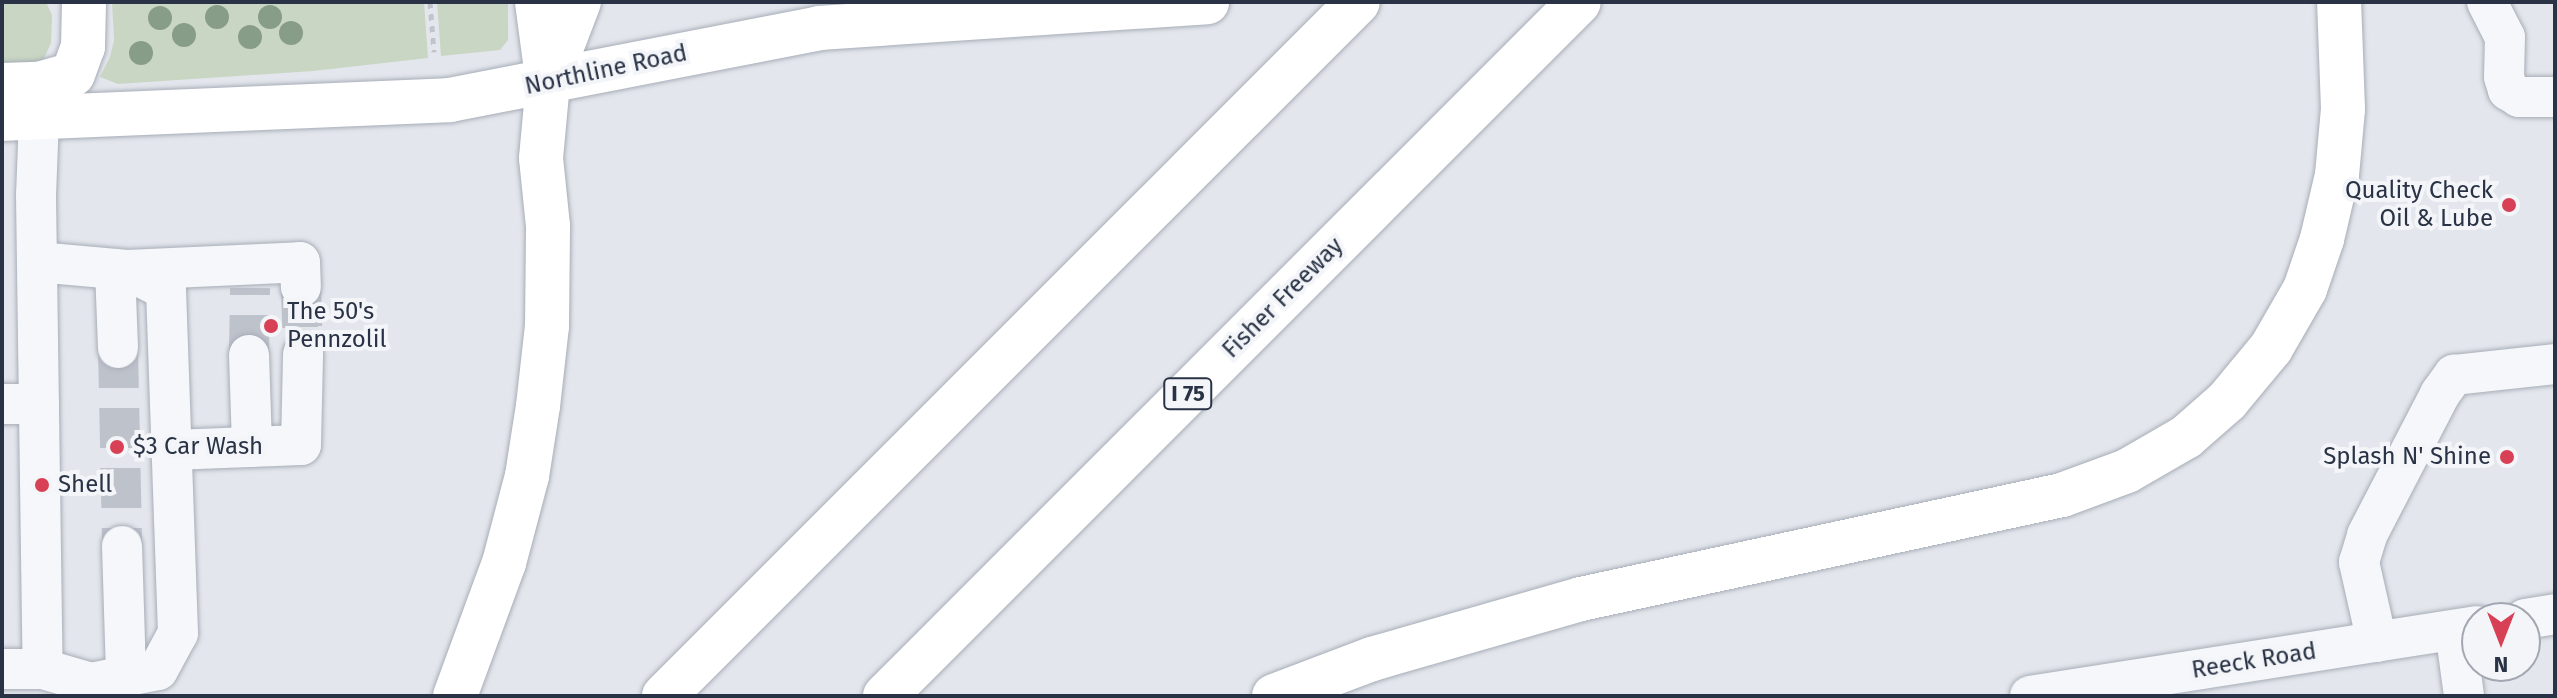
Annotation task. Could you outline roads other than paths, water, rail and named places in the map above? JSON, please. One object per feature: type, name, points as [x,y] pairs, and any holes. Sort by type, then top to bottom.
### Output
[{"type":"main road","points":[[2,85],[39,84],[73,74],[83,47],[84,2]]},
{"type":"main road","points":[[455,696],[504,563],[527,476],[538,406],[547,326],[548,226],[541,158],[548,83],[537,2]]},
{"type":"main road","points":[[548,83],[579,2]]},
{"type":"main road","name":"Northline Road","points":[[20,119],[438,100],[548,83],[623,65],[819,28],[1207,2]]},
{"type":"main road","points":[[664,696],[1358,2]]},
{"type":"main road","name":"Fisher Freeway","points":[[885,696],[1579,2]]},
{"type":"main road","points":[[1274,696],[1402,650],[1581,599],[2062,495],[2127,471],[2186,437],[2227,401],[2271,348],[2305,289],[2322,239],[2337,175],[2343,109],[2339,2]]},
{"type":"street","points":[[2487,2],[2505,37],[2504,77],[2508,90],[2519,97],[2555,97]]},
{"type":"street","points":[[20,119],[37,262],[21,404],[43,669]]},
{"type":"street","points":[[37,262],[268,277]]},
{"type":"street","points":[[118,348],[121,269]]},
{"type":"street","points":[[2,669],[43,669],[91,683],[142,673],[178,633],[166,290],[121,269]]},
{"type":"street","points":[[277,447],[276,355],[277,447]]},
{"type":"street","points":[[2377,642],[2359,562],[2367,535],[2440,394],[2454,375],[2555,364]]},
{"type":"street","points":[[172,450],[277,447]]},
{"type":"street","points":[[122,546],[142,673]]},
{"type":"street","name":"Reeck Road","points":[[2035,696],[2461,629]]},
{"type":"tunnel","points":[[301,287],[303,354]]},
{"type":"tunnel","points":[[249,355],[250,288]]},
{"type":"tunnel","points":[[118,348],[122,546]]},
{"type":"place","name":"Quality Check Oil & Lube","points":[[2509,205]]},
{"type":"place","name":"The 50's Pennzolil","points":[[271,326]]},
{"type":"place","name":"$3 Car Wash","points":[[117,447]]},
{"type":"place","name":"Splash N' Shine","points":[[2507,457]]},
{"type":"place","name":"Shell","points":[[42,485]]}]
